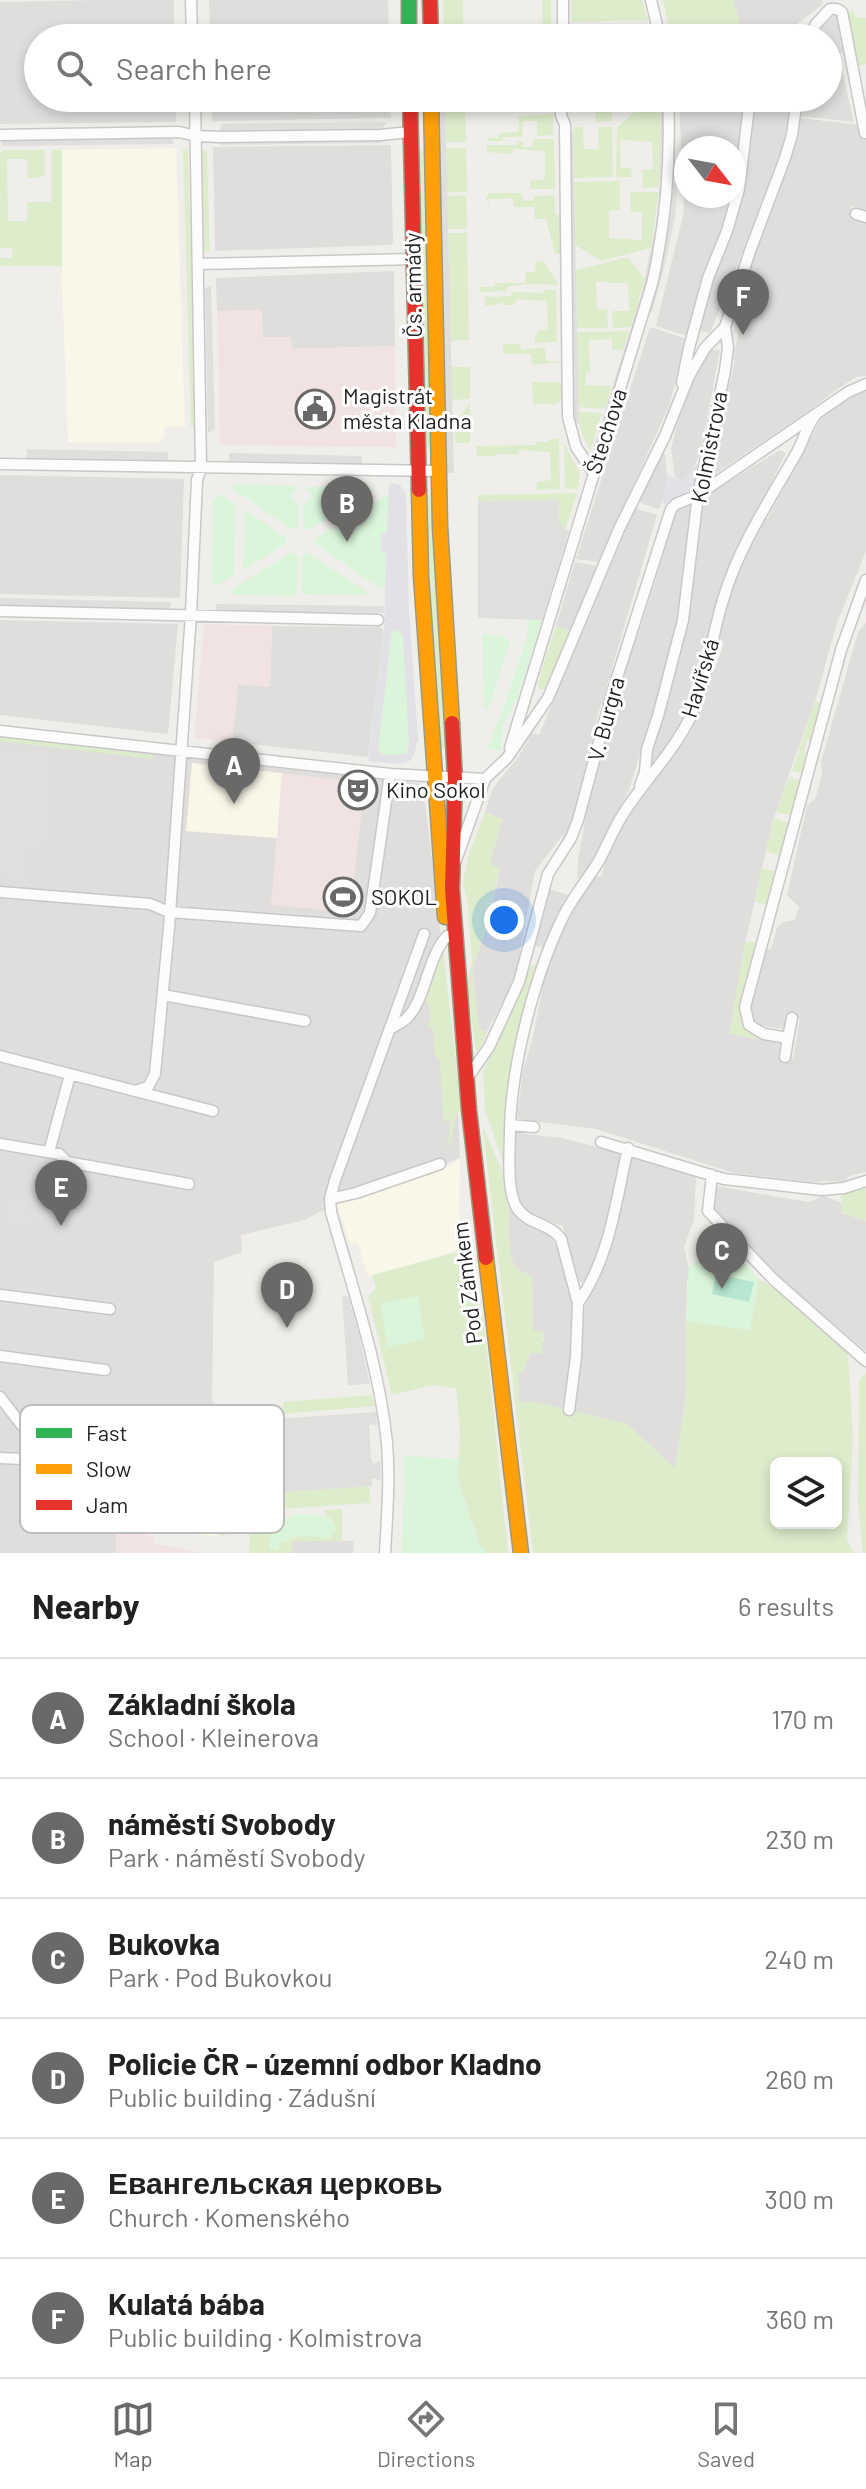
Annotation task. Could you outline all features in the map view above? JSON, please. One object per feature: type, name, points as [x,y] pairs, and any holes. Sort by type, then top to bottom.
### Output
[{"type":"main road","points":[[409,0],[409,24]]},
{"type":"main road","points":[[430,0],[431,24]]},
{"type":"main road","name":"Čs. armády","points":[[410,112],[423,626],[447,936],[460,1008]]},
{"type":"main road","name":"Čs. armády","points":[[431,112],[439,471],[455,779],[452,889],[460,1008]]},
{"type":"main road","name":"Pod Zámkem","points":[[460,1008],[521,1553]]},
{"type":"street","points":[[191,0],[192,24]]},
{"type":"street","points":[[563,0],[563,24]]},
{"type":"street","points":[[651,0],[657,24]]},
{"type":"street","points":[[816,24],[830,9],[842,12],[865,133]]},
{"type":"street","points":[[135,1091],[148,1087],[155,1074],[191,614],[197,480],[201,468],[195,112]]},
{"type":"street","points":[[561,112],[565,125],[567,197],[568,417],[574,441],[593,472]]},
{"type":"street","name":"Štechova","points":[[507,758],[645,311],[666,211],[668,112]]},
{"type":"street","points":[[680,394],[701,302],[739,189],[748,112]]},
{"type":"street","name":"Kolmistrova","points":[[633,801],[644,778],[647,749],[681,628],[698,495],[725,371],[728,347],[725,327],[785,158],[795,112]]},
{"type":"street","points":[[0,135],[179,132],[196,136],[380,135],[410,132]]},
{"type":"street","points":[[198,264],[414,259]]},
{"type":"street","points":[[453,870],[485,779],[507,758],[549,696],[619,529],[665,436],[680,394],[703,351],[725,327]]},
{"type":"street","name":"Havířská","points":[[578,1303],[561,1239],[550,1228],[524,1216],[516,1206],[511,1177],[513,1087],[537,982],[564,914],[633,801],[673,747],[689,719],[702,687],[733,570],[805,440],[814,417],[848,392],[866,384]]},
{"type":"street","name":"V. Burgra","points":[[466,1080],[489,1047],[519,982],[548,874],[571,838],[578,820],[613,690],[671,509],[698,495],[814,417]]},
{"type":"street","points":[[0,464],[439,471]]},
{"type":"street","points":[[788,1038],[764,1034],[749,1025],[745,1007],[841,650],[866,580]]},
{"type":"street","points":[[0,611],[378,620]]},
{"type":"street","points":[[0,731],[390,774],[485,779]]},
{"type":"street","points":[[0,892],[150,904],[169,912],[361,926],[370,913],[390,774]]},
{"type":"street","points":[[385,1553],[388,1468],[384,1418],[330,1199],[424,934]]},
{"type":"street","points":[[390,1029],[407,1018],[439,945],[447,936]]},
{"type":"street","points":[[163,995],[305,1021]]},
{"type":"street","points":[[785,1057],[792,1018]]},
{"type":"street","points":[[0,1056],[213,1111]]},
{"type":"street","points":[[49,1152],[70,1075]]},
{"type":"street","points":[[510,1125],[534,1127]]},
{"type":"street","points":[[601,1142],[724,1179],[821,1190],[844,1188],[866,1181]]},
{"type":"street","points":[[0,1144],[59,1154],[67,1162],[189,1184]]},
{"type":"street","points":[[569,1410],[576,1357],[578,1303],[599,1265],[616,1208],[628,1148]]},
{"type":"street","points":[[330,1199],[440,1164]]},
{"type":"street","points":[[712,1175],[708,1211],[774,1280],[866,1361]]},
{"type":"street","points":[[0,1295],[110,1309]]},
{"type":"street","points":[[0,1356],[105,1370]]},
{"type":"street","points":[[0,1397],[20,1423]]},
{"type":"street","points":[[0,1458],[20,1459]]},
{"type":"shaded area","points":[[174,0],[174,24],[24,24],[24,112],[176,112],[176,122],[0,124],[0,2]]},
{"type":"shaded area","points":[[209,0],[388,0],[389,24],[210,24]]},
{"type":"shaded area","points":[[733,0],[822,0],[823,4],[797,24],[740,24]]},
{"type":"shaded area","points":[[838,13],[840,24],[824,24]]},
{"type":"shaded area","points":[[842,71],[854,122],[799,116],[799,112],[842,112]]},
{"type":"shaded area","points":[[212,112],[391,112],[391,118],[212,121]]},
{"type":"shaded area","points":[[437,112],[445,112],[454,473],[446,473]]},
{"type":"shaded area","points":[[661,112],[668,112],[669,185],[674,182],[676,208],[666,261],[652,312],[645,311],[600,450],[593,449],[642,292],[659,210]]},
{"type":"shaded area","points":[[680,112],[744,112],[741,136],[681,136]]},
{"type":"shaded area","points":[[753,112],[790,112],[787,133],[772,179],[710,333],[697,330],[714,271],[720,264],[740,208],[746,208]]},
{"type":"shaded area","points":[[799,118],[861,125],[866,133],[866,211],[850,206],[855,219],[866,223],[866,376],[856,377],[715,474],[707,469],[735,361],[741,320],[736,318],[747,275]]},
{"type":"shaded area","points":[[386,122],[382,130],[218,133],[222,124]]},
{"type":"shaded area","points":[[565,129],[573,132],[579,424],[568,417]]},
{"type":"shaded area","points":[[382,134],[383,143],[221,145],[220,137]]},
{"type":"shaded area","points":[[173,137],[173,144],[2,146],[3,140]]},
{"type":"shaded area","points":[[391,145],[393,243],[390,245],[215,251],[213,147]]},
{"type":"shaded area","points":[[176,148],[185,426],[164,427],[164,437],[157,443],[68,442],[62,282],[62,150]]},
{"type":"shaded area","points":[[684,208],[730,208],[707,268],[697,306],[694,305],[687,336],[656,326]]},
{"type":"shaded area","points":[[394,271],[395,346],[291,349],[262,338],[262,310],[217,311],[216,278]]},
{"type":"shaded area","points":[[211,285],[215,429],[208,433],[205,288]]},
{"type":"shaded area","points":[[262,310],[263,337],[291,337],[292,349],[395,346],[396,447],[220,445],[217,311]]},
{"type":"shaded area","points":[[650,327],[687,339],[669,406],[599,562],[576,559]]},
{"type":"shaded area","points":[[710,350],[720,350],[710,404],[698,459],[684,481],[675,477],[671,449],[694,378]]},
{"type":"shaded area","points":[[866,391],[866,551],[837,623],[815,701],[773,820],[744,948],[730,1034],[782,1043],[780,1057],[793,1059],[800,1018],[787,1016],[784,1029],[757,1025],[752,1021],[750,1009],[756,976],[766,949],[771,949],[777,928],[783,922],[795,920],[799,907],[787,895],[807,806],[816,797],[822,774],[821,762],[858,632],[866,623],[866,1172],[849,1176],[845,1181],[811,1182],[734,1173],[596,1129],[517,1119],[523,1070],[551,952],[589,883],[601,876],[603,860],[614,837],[678,747],[724,643],[717,640],[731,588],[752,541],[823,415],[853,395]]},
{"type":"shaded area","points":[[27,449],[168,452],[168,460],[26,458]]},
{"type":"shaded area","points":[[780,450],[786,453],[734,551],[687,713],[654,765],[649,762],[704,503],[715,490]]},
{"type":"shaded area","points":[[229,453],[362,456],[362,464],[229,461]]},
{"type":"shaded area","points":[[662,454],[665,454],[668,482],[659,509],[638,502]]},
{"type":"shaded area","points":[[695,463],[715,474],[724,485],[708,496],[702,507],[677,507],[661,503],[668,476],[684,480]]},
{"type":"shaded area","points":[[0,475],[184,479],[180,598],[0,594]]},
{"type":"shaded area","points":[[389,483],[400,485],[406,494],[409,610],[418,739],[410,761],[396,764],[368,761],[384,632],[386,552],[381,551],[381,534],[387,533]],"holes":[[[397,630],[402,634],[409,744],[406,753],[382,754],[378,750],[391,638]]]},
{"type":"shaded area","points":[[559,500],[559,522],[569,531],[542,620],[478,618],[478,501]]},
{"type":"shaded area","points":[[677,507],[692,507],[672,649],[629,790],[599,851],[580,880],[577,878],[578,860],[588,804],[634,638],[637,637],[654,586]]},
{"type":"shaded area","points":[[635,508],[657,515],[598,714],[576,809],[566,837],[562,836],[535,871],[515,978],[486,1033],[479,1028],[472,969],[500,869],[489,865],[502,819],[485,812],[493,788],[519,756],[532,733],[539,735]]},
{"type":"shaded area","points":[[575,562],[597,566],[571,631],[556,626]]},
{"type":"shaded area","points":[[0,598],[171,602],[170,610],[0,607]]},
{"type":"shaded area","points":[[216,604],[384,606],[384,613],[216,611]]},
{"type":"shaded area","points":[[0,620],[178,624],[168,734],[0,715]]},
{"type":"shaded area","points":[[204,624],[272,626],[270,687],[238,684],[232,742],[194,738]]},
{"type":"shaded area","points":[[272,626],[381,627],[384,632],[368,757],[232,742],[238,684],[270,686]]},
{"type":"shaded area","points":[[0,737],[423,784],[456,1065],[460,1158],[336,1204],[304,1220],[241,1235],[242,1252],[214,1262],[212,1401],[216,1405],[20,1405],[20,1533],[149,1533],[154,1544],[201,1553],[0,1553]]},
{"type":"shaded area","points":[[0,747],[57,753],[48,842],[39,852],[29,852],[26,881],[0,879]]},
{"type":"shaded area","points":[[192,763],[282,773],[277,838],[186,831]]},
{"type":"shaded area","points":[[282,773],[365,783],[350,912],[271,905]]},
{"type":"shaded area","points":[[176,774],[167,880],[160,883],[169,777]]},
{"type":"shaded area","points":[[546,888],[568,895],[560,912],[557,912],[545,948],[532,945]]},
{"type":"shaded area","points":[[195,903],[349,916],[344,923],[189,909]]},
{"type":"shaded area","points":[[190,918],[345,930],[345,935],[190,922]]},
{"type":"shaded area","points":[[159,931],[165,931],[153,1067],[147,1067]]},
{"type":"shaded area","points":[[174,931],[181,931],[177,982],[169,982]]},
{"type":"shaded area","points":[[167,1011],[174,1012],[169,1072],[161,1071]]},
{"type":"shaded area","points":[[0,1063],[58,1078],[56,1086],[0,1071]]},
{"type":"shaded area","points":[[80,1084],[127,1095],[125,1104],[78,1092]]},
{"type":"shaded area","points":[[515,1133],[562,1138],[624,1154],[600,1252],[589,1278],[581,1283],[574,1276],[563,1226],[530,1215],[520,1207],[514,1161]]},
{"type":"shaded area","points":[[78,1153],[189,1173],[182,1180],[69,1160]]},
{"type":"shaded area","points":[[632,1156],[696,1176],[694,1220],[684,1247],[690,1273],[687,1280],[686,1397],[675,1469],[627,1424],[572,1412],[581,1314],[602,1272]]},
{"type":"shaded area","points":[[460,1158],[459,1214],[463,1249],[368,1277],[358,1244],[350,1245],[337,1205],[451,1165]]},
{"type":"shaded area","points":[[715,1186],[808,1202],[824,1196],[842,1203],[842,1213],[866,1221],[866,1351],[776,1276],[733,1232],[712,1205]]},
{"type":"shaded area","points":[[5,1195],[46,1199],[43,1228],[4,1224]]},
{"type":"shaded area","points":[[508,1207],[513,1207],[513,1213],[543,1229],[558,1247],[565,1262],[566,1284],[572,1288],[574,1355],[566,1410],[519,1401],[518,1373],[523,1373],[530,1353],[544,1341],[543,1331],[533,1332],[532,1277],[517,1270],[510,1256]]},
{"type":"shaded area","points":[[348,1296],[370,1384],[348,1385],[342,1297]]},
{"type":"shaded area","points":[[0,1298],[105,1311],[109,1319],[0,1306]]},
{"type":"shaded area","points":[[376,1412],[377,1428],[374,1424],[369,1425],[371,1457],[373,1464],[380,1461],[381,1481],[372,1478],[372,1486],[284,1492],[284,1418]]},
{"type":"shaded area","points":[[116,1533],[149,1533],[154,1544],[201,1553],[116,1553]]},
{"type":"shaded area","points":[[179,1533],[217,1533],[216,1536]]},
{"type":"shaded area","points":[[292,1541],[354,1541],[353,1553],[292,1553]]},
{"type":"green space","points":[[443,0],[463,0],[463,24],[444,24]]},
{"type":"green space","points":[[542,0],[551,0],[551,24],[543,24]]},
{"type":"green space","points":[[571,0],[642,0],[648,20],[571,22]]},
{"type":"green space","points":[[663,0],[733,0],[740,24],[668,24]]},
{"type":"green space","points":[[854,11],[855,17],[866,18],[866,64],[856,66],[848,12]]},
{"type":"green space","points":[[445,112],[465,112],[466,142],[446,142]]},
{"type":"green space","points":[[595,112],[612,112],[612,121],[596,122]]},
{"type":"green space","points":[[634,112],[660,112],[659,187],[643,188],[642,170],[653,169],[652,142],[620,140],[621,168],[631,168],[632,177],[616,177],[617,128]]},
{"type":"green space","points":[[553,114],[553,135],[537,136],[537,121],[523,121],[522,137],[488,141],[488,138],[499,138],[499,133],[519,132],[519,116]]},
{"type":"green space","points":[[573,127],[583,127],[584,149],[599,149],[598,127],[612,127],[613,177],[574,178]]},
{"type":"green space","points":[[533,139],[554,139],[555,189],[530,189],[530,181],[545,179],[545,151],[513,149],[513,154],[491,152],[487,155],[487,145],[517,145],[517,141],[522,141],[523,147],[532,147]]},
{"type":"green space","points":[[446,148],[466,148],[467,192],[447,192]]},
{"type":"green space","points":[[183,149],[188,149],[196,426],[191,426]]},
{"type":"green space","points":[[3,150],[45,150],[45,173],[42,177],[27,178],[27,159],[7,159],[8,221],[27,221],[27,202],[51,202],[51,150],[62,150],[62,266],[0,266],[0,258],[12,258],[12,248],[0,248],[0,153]]},
{"type":"green space","points":[[202,151],[207,151],[210,251],[204,251]]},
{"type":"green space","points":[[419,151],[425,151],[431,445],[427,448],[424,445]]},
{"type":"green space","points":[[620,181],[620,210],[609,211],[609,238],[642,240],[642,212],[631,212],[630,192],[659,192],[651,248],[601,261],[575,245],[574,182]]},
{"type":"green space","points":[[489,193],[522,193],[523,201],[534,200],[534,196],[555,195],[555,215],[560,215],[561,254],[555,254],[546,219],[535,219],[534,207],[514,207],[513,198],[489,199],[489,204],[486,199]]},
{"type":"green space","points":[[466,195],[467,229],[448,229],[447,196]]},
{"type":"green space","points":[[448,233],[467,233],[469,340],[450,341]]},
{"type":"green space","points":[[628,257],[645,279],[631,327],[613,328],[612,311],[629,311],[628,283],[607,281],[596,282],[597,309],[607,309],[608,328],[577,328],[576,270]]},
{"type":"green space","points":[[543,261],[559,285],[526,284],[507,287],[507,291],[480,292],[480,287],[494,287],[495,283],[525,283],[526,272],[535,272],[536,262]]},
{"type":"green space","points":[[544,290],[556,290],[557,342],[535,343],[535,333],[548,329],[547,301],[516,299],[515,305],[485,306],[485,297],[512,296],[513,292],[543,293]]},
{"type":"green space","points":[[629,331],[623,350],[612,350],[612,339],[589,340],[590,373],[586,373],[586,385],[612,386],[605,409],[578,407],[577,332]]},
{"type":"green space","points":[[503,344],[520,344],[521,350],[545,347],[546,361],[562,362],[532,365],[531,354],[503,354]]},
{"type":"green space","points":[[450,367],[470,367],[470,399],[451,400]]},
{"type":"green space","points":[[532,382],[559,382],[562,385],[562,399],[556,404],[533,404]]},
{"type":"green space","points":[[470,403],[470,443],[455,443],[454,425]]},
{"type":"green space","points":[[578,412],[602,413],[590,451],[580,428]]},
{"type":"green space","points":[[549,439],[559,439],[560,489],[536,490],[537,482],[551,480],[550,452],[519,450],[518,455],[477,456],[476,446],[536,445]]},
{"type":"green space","points":[[564,443],[580,473],[578,489],[565,489]]},
{"type":"green space","points":[[237,484],[295,486],[297,490],[290,496],[299,504],[298,527],[291,529],[233,489]]},
{"type":"green space","points":[[347,486],[347,493],[366,493],[367,487],[373,489],[310,529],[304,529],[303,506],[313,496],[306,487]]},
{"type":"green space","points":[[218,493],[236,504],[234,575],[216,586],[211,578],[213,500],[217,499]]},
{"type":"green space","points":[[577,493],[565,530],[559,522],[559,500],[478,501],[478,495]]},
{"type":"green space","points":[[432,495],[445,749],[438,749],[426,496]]},
{"type":"green space","points":[[385,496],[389,500],[387,534],[382,534],[386,551],[385,587],[381,589],[314,543],[316,538]]},
{"type":"green space","points":[[245,510],[287,541],[243,570]]},
{"type":"green space","points":[[306,552],[367,592],[367,595],[301,594],[302,558]]},
{"type":"green space","points":[[291,553],[296,553],[298,558],[295,596],[236,595],[232,592],[232,589]]},
{"type":"green space","points":[[526,619],[542,620],[517,699],[503,724],[501,751],[487,748],[527,637]]},
{"type":"green space","points":[[556,626],[571,631],[547,688],[541,690],[537,685]]},
{"type":"green space","points":[[397,630],[403,639],[409,744],[406,753],[392,755],[378,751],[391,638]]},
{"type":"green space","points":[[483,633],[506,637],[510,642],[488,710],[484,707]]},
{"type":"green space","points":[[815,701],[822,704],[813,738],[807,740],[804,751],[808,755],[803,772],[792,771]]},
{"type":"green space","points":[[0,737],[153,755],[153,759],[0,741]]},
{"type":"green space","points":[[789,777],[801,781],[791,815],[776,812]]},
{"type":"green space","points":[[485,812],[502,819],[490,864],[500,868],[482,942],[472,969],[479,1028],[486,1033],[489,1029],[476,1051],[467,984],[472,959],[463,883],[468,857]]},
{"type":"green space","points":[[774,818],[789,826],[780,856],[766,851]]},
{"type":"green space","points":[[762,868],[776,872],[768,905],[755,902]]},
{"type":"green space","points":[[745,943],[760,943],[743,1018],[782,1043],[729,1034]]},
{"type":"green space","points":[[443,949],[461,1109],[447,1149],[451,1121],[443,1121],[440,1059],[435,1056],[433,1028],[427,1025],[430,1011],[423,997]]},
{"type":"green space","points":[[540,963],[518,1049],[506,1171],[485,1110],[483,1072],[528,967]]},
{"type":"green space","points":[[482,1123],[507,1184],[510,1256],[517,1270],[532,1277],[533,1331],[543,1331],[542,1354],[530,1353],[523,1373],[518,1373],[519,1401],[540,1403],[627,1424],[675,1468],[686,1397],[686,1321],[750,1330],[759,1279],[795,1302],[848,1353],[853,1438],[847,1540],[854,1553],[533,1553]]},
{"type":"green space","points":[[866,1184],[866,1221],[842,1212],[841,1196]]},
{"type":"green space","points":[[726,1244],[759,1279],[750,1330],[686,1321],[689,1267]]},
{"type":"green space","points":[[473,1248],[508,1553],[486,1553],[481,1548],[457,1477],[460,1433],[456,1388],[433,1385],[392,1395],[368,1297],[376,1288],[372,1275]]},
{"type":"green space","points":[[716,1274],[754,1282],[749,1302],[712,1294]]},
{"type":"green space","points":[[418,1296],[425,1339],[387,1347],[381,1303]]},
{"type":"green space","points":[[866,1373],[866,1553],[863,1553],[858,1503],[859,1380]]},
{"type":"green space","points":[[372,1395],[375,1406],[284,1414],[283,1402]]},
{"type":"green space","points":[[403,1456],[459,1459],[457,1478],[480,1547],[486,1553],[401,1553]]},
{"type":"green space","points":[[369,1486],[371,1503],[284,1509],[284,1492]]},
{"type":"green space","points":[[342,1509],[342,1541],[293,1541],[292,1553],[249,1553],[250,1533],[270,1533],[272,1539],[280,1543],[301,1535],[330,1538],[336,1529],[325,1510]]},
{"type":"green space","points":[[298,1514],[328,1517],[335,1525],[335,1533],[327,1538],[298,1535],[281,1542],[278,1551],[271,1550],[268,1544],[271,1533],[284,1533],[284,1519]]},
{"type":"traffic: fast","points":[[409,0],[409,24]]},
{"type":"traffic: slow","points":[[431,112],[440,526],[452,723]]},
{"type":"traffic: slow","points":[[419,490],[421,576],[445,917]]},
{"type":"traffic: slow","points":[[486,1258],[521,1553]]},
{"type":"traffic: jam","points":[[430,0],[431,24]]},
{"type":"traffic: jam","points":[[410,112],[419,490]]},
{"type":"traffic: jam","points":[[452,723],[455,779],[452,889],[469,1110],[486,1258]]},
{"type":"place","name":"Kulatá bába","points":[[743,335]]},
{"type":"place","name":"Magistrát města Kladna","points":[[315,409]]},
{"type":"place","name":"náměstí Svobody","points":[[347,542]]},
{"type":"place","name":"Kino Sokol","points":[[358,790]]},
{"type":"place","name":"Základní škola","points":[[234,804]]},
{"type":"place","name":"SOKOL","points":[[343,897]]},
{"type":"place","name":"Евангельская церковь","points":[[61,1226]]},
{"type":"place","name":"Bukovka","points":[[722,1289]]},
{"type":"place","name":"Policie ČR - územní odbor Kladno","points":[[287,1328]]}]
